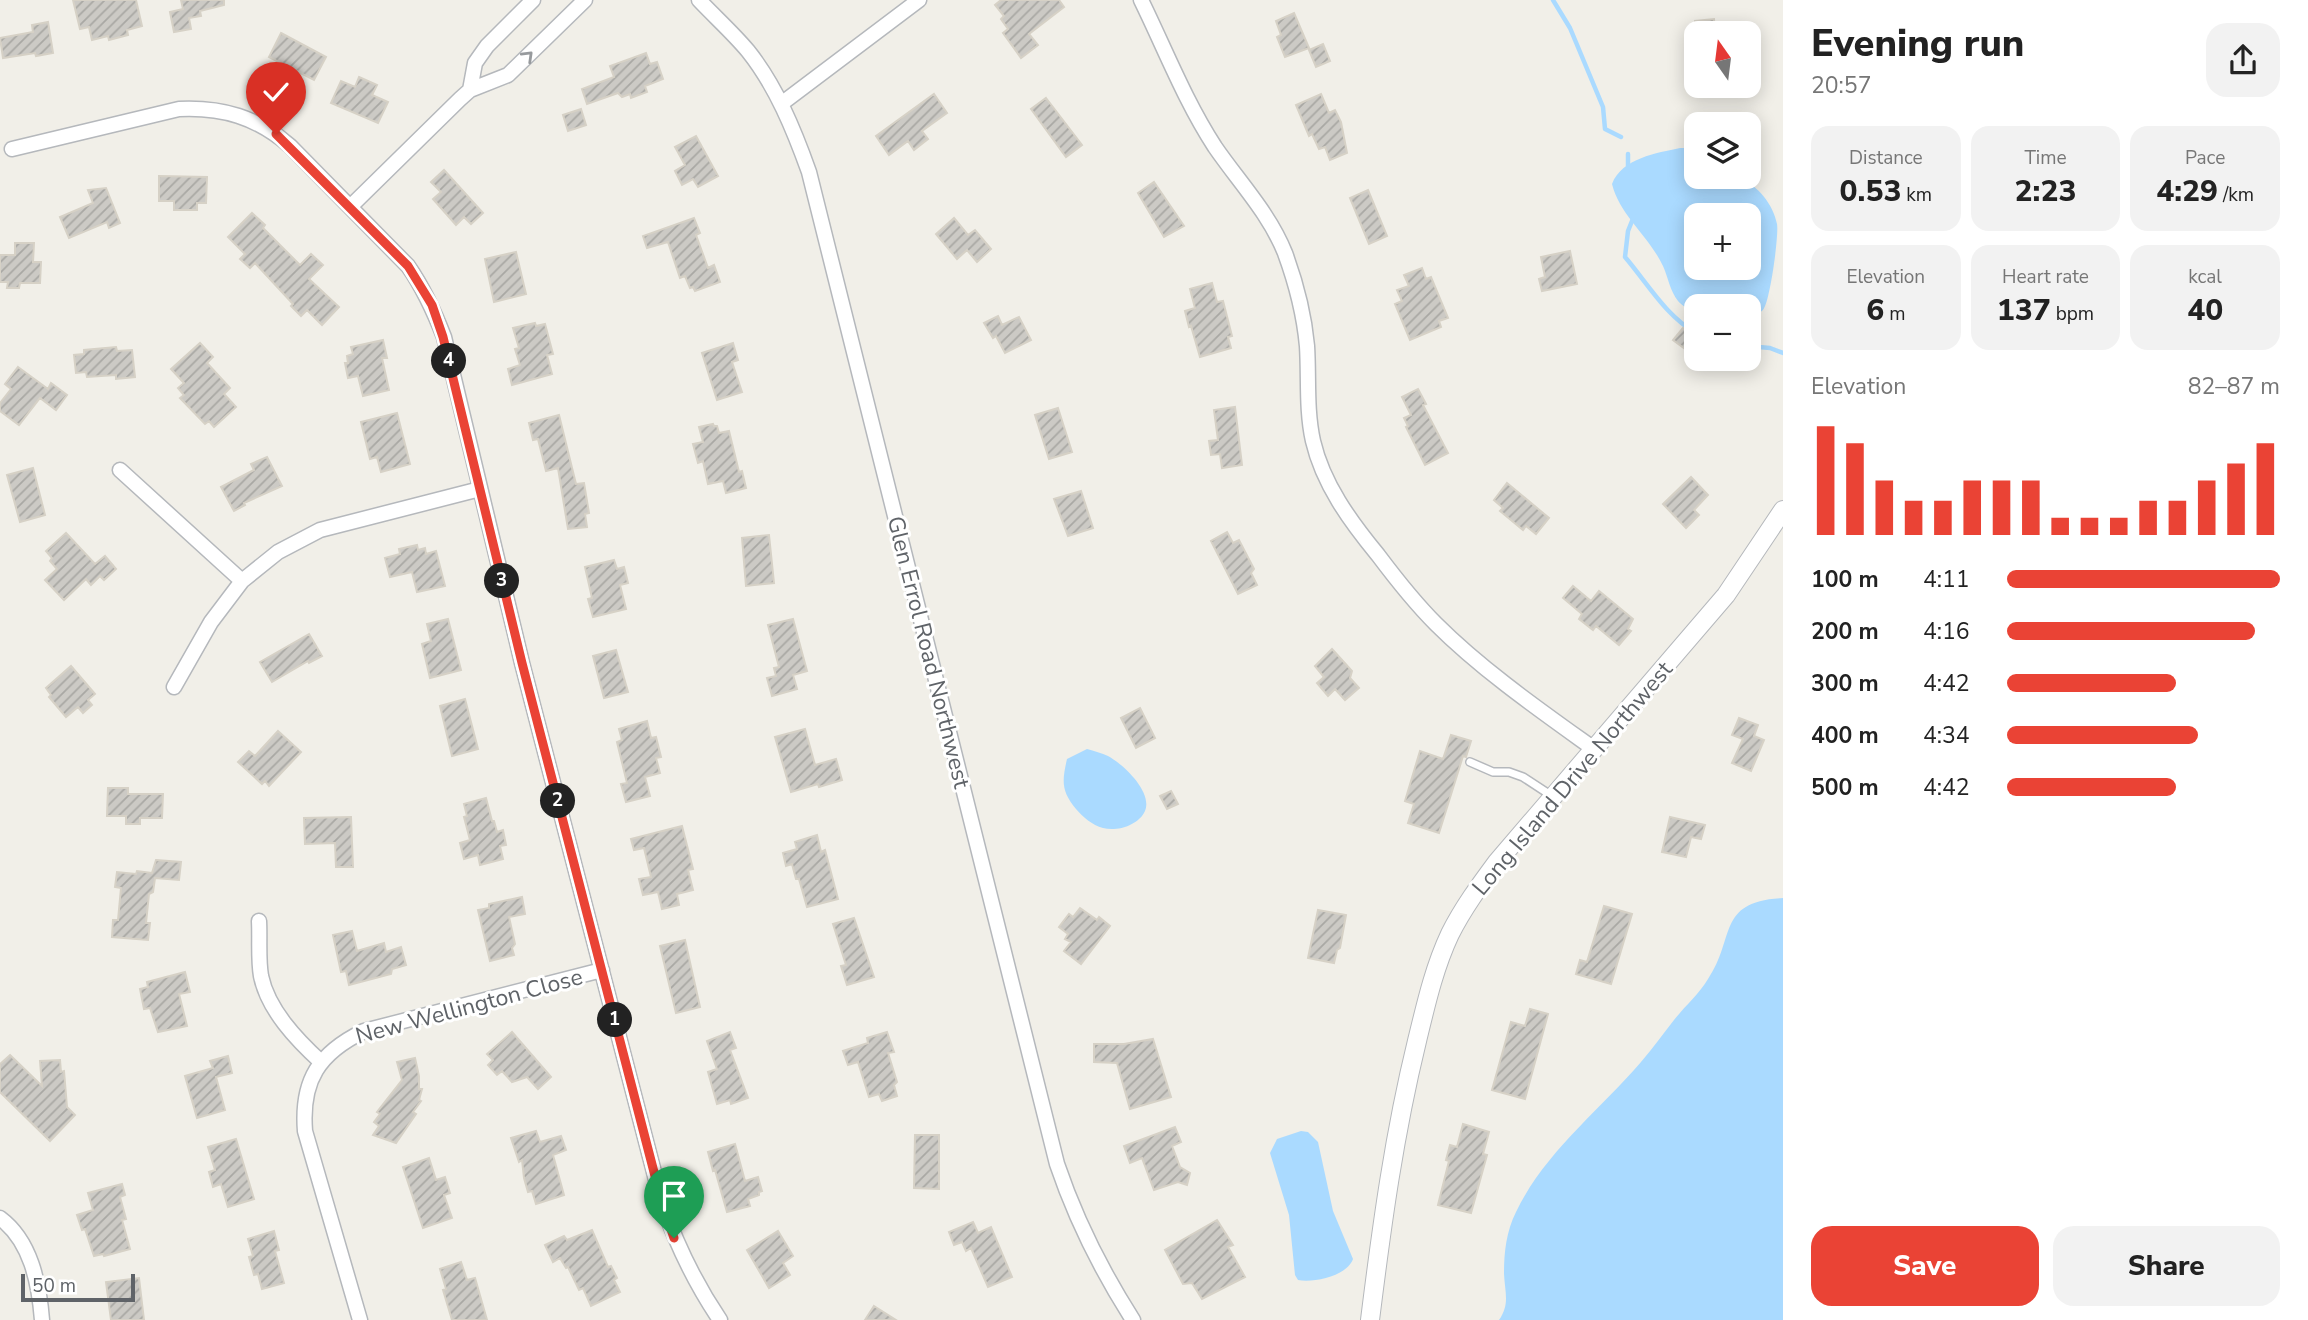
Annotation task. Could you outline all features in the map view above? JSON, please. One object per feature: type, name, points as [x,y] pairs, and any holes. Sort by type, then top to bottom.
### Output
[{"type":"street","points":[[470,90],[475,63],[487,46],[533,0]]},
{"type":"street","points":[[349,207],[470,90],[508,75],[585,0]]},
{"type":"street","name":"Glen Errol Road Northwest","points":[[699,0],[748,51],[781,104],[809,172],[1057,1164],[1071,1206],[1090,1247],[1133,1320]]},
{"type":"street","points":[[781,104],[919,0]]},
{"type":"street","points":[[1141,0],[1195,113],[1216,147],[1263,211],[1283,250],[1304,318],[1309,415],[1313,440],[1322,468],[1339,504],[1405,590],[1437,625],[1516,693],[1594,750]]},
{"type":"street","points":[[12,149],[180,109],[224,110],[253,120],[276,134],[408,266],[432,305],[443,337],[525,676],[662,1203],[690,1272],[720,1320]]},
{"type":"street","points":[[120,470],[242,581]]},
{"type":"street","points":[[174,687],[211,622],[242,581],[278,552],[320,530],[480,489]]},
{"type":"street","name":"Long Island Drive Northwest","points":[[1370,1320],[1383,1209],[1397,1128],[1432,979],[1451,933],[1477,888],[1726,595],[1783,510]]},
{"type":"street","points":[[259,920],[261,977],[275,1009],[296,1038],[321,1062]]},
{"type":"street","name":"New Wellington Close","points":[[360,1320],[305,1131],[303,1113],[306,1094],[321,1062],[341,1042],[364,1031],[602,970]]},
{"type":"street","points":[[0,1218],[29,1253],[42,1320]]},
{"type":"lane","points":[[1470,762],[1493,772],[1509,772],[1523,777],[1552,797]]},
{"type":"water","points":[[1684,148],[1684,189],[1757,189],[1768,203],[1777,224],[1777,231],[1768,295],[1761,312],[1761,294],[1684,294],[1684,306],[1678,301],[1657,255],[1621,206],[1612,184],[1624,168],[1651,155]]},
{"type":"water","points":[[1087,749],[1114,760],[1141,787],[1145,796],[1145,811],[1133,824],[1115,829],[1099,827],[1085,818],[1071,803],[1064,786],[1067,759]]},
{"type":"water","points":[[1783,898],[1783,1320],[1499,1320],[1506,1303],[1504,1266],[1508,1235],[1528,1190],[1557,1151],[1641,1062],[1700,990],[1717,964],[1737,914],[1747,906]]},
{"type":"water","points":[[1301,1131],[1308,1132],[1318,1142],[1333,1211],[1353,1259],[1350,1265],[1337,1274],[1312,1280],[1298,1280],[1295,1275],[1289,1215],[1270,1153],[1277,1139]]},
{"type":"building","points":[[73,0],[136,0],[142,26],[127,30],[128,35],[109,40],[108,36],[92,40],[89,27],[80,29]]},
{"type":"building","points":[[181,0],[224,0],[224,5],[200,11],[201,16],[189,18],[191,29],[174,32],[170,12],[183,9]]},
{"type":"building","points":[[1001,0],[1059,0],[1064,7],[1029,34],[1038,45],[1021,58],[1003,33],[1008,29],[1001,19],[1004,16],[995,5]]},
{"type":"building","points":[[1294,13],[1309,48],[1285,57],[1277,37],[1281,35],[1276,21]]},
{"type":"building","points":[[48,22],[53,53],[3,58],[0,38],[33,32],[32,25]]},
{"type":"building","points":[[281,33],[326,57],[314,80],[269,57]]},
{"type":"building","points":[[1323,44],[1330,61],[1316,67],[1309,50]]},
{"type":"building","points":[[646,53],[650,64],[657,62],[663,79],[645,86],[647,92],[631,98],[630,94],[622,97],[618,93],[587,104],[582,89],[614,77],[610,66]]},
{"type":"building","points":[[359,77],[377,85],[372,95],[388,102],[378,123],[331,103],[341,81],[355,87]]},
{"type":"building","points":[[934,94],[947,113],[922,131],[928,139],[914,150],[908,141],[889,155],[876,136]]},
{"type":"building","points":[[1321,94],[1329,113],[1335,110],[1341,122],[1347,153],[1330,160],[1325,147],[1319,149],[1312,134],[1309,136],[1296,105]]},
{"type":"building","points":[[1046,98],[1082,145],[1066,157],[1031,109]]},
{"type":"building","points":[[581,109],[586,125],[568,131],[563,115]]},
{"type":"building","points":[[696,136],[718,176],[698,187],[693,179],[682,185],[675,171],[685,165],[675,147]]},
{"type":"building","points":[[444,170],[483,213],[471,224],[464,217],[456,225],[433,199],[441,192],[431,182]]},
{"type":"building","points":[[159,176],[207,177],[206,203],[197,203],[197,210],[174,210],[174,201],[159,201]]},
{"type":"building","points":[[1154,182],[1184,226],[1164,237],[1138,193]]},
{"type":"building","points":[[106,188],[120,223],[109,228],[107,222],[69,238],[60,217],[93,203],[88,190]]},
{"type":"building","points":[[1368,190],[1387,236],[1369,244],[1350,198]]},
{"type":"building","points":[[252,213],[300,265],[311,254],[323,265],[309,279],[339,307],[322,325],[307,310],[301,316],[255,263],[250,268],[240,259],[245,254],[228,237]]},
{"type":"building","points":[[694,218],[700,233],[696,235],[708,268],[714,265],[720,282],[695,291],[693,287],[690,288],[685,276],[680,278],[668,242],[647,248],[643,236]]},
{"type":"building","points":[[954,218],[968,235],[975,230],[991,249],[977,262],[967,250],[957,259],[936,234]]},
{"type":"building","points":[[15,243],[34,243],[33,262],[41,262],[40,283],[20,283],[19,288],[7,288],[8,282],[0,282],[0,255],[15,255]]},
{"type":"building","points":[[1570,251],[1577,284],[1542,291],[1539,279],[1545,277],[1541,257]]},
{"type":"building","points":[[516,252],[526,294],[494,302],[485,259]]},
{"type":"building","points":[[1422,268],[1426,279],[1431,277],[1448,318],[1439,321],[1441,327],[1410,340],[1395,304],[1402,301],[1397,290],[1409,286],[1404,275]]},
{"type":"building","points":[[1212,283],[1217,302],[1223,301],[1232,336],[1228,337],[1231,348],[1200,357],[1185,311],[1195,308],[1190,289]]},
{"type":"building","points":[[998,316],[1002,325],[1019,317],[1031,340],[1005,353],[996,336],[993,338],[984,323]]},
{"type":"building","points":[[535,323],[536,326],[545,324],[553,354],[547,355],[552,374],[512,385],[508,369],[520,365],[515,349],[519,348],[513,328]]},
{"type":"building","points":[[1683,328],[1684,329],[1684,348],[1673,340]]},
{"type":"building","points":[[383,340],[387,358],[382,358],[389,390],[363,396],[358,376],[348,378],[345,363],[348,363],[347,356],[353,354],[351,347]]},
{"type":"building","points":[[200,343],[213,357],[207,363],[230,388],[224,394],[236,407],[214,427],[209,421],[205,424],[180,398],[184,395],[178,388],[184,383],[171,369]]},
{"type":"building","points":[[733,343],[738,360],[732,362],[742,392],[717,400],[702,353]]},
{"type":"building","points":[[116,347],[117,351],[132,350],[135,377],[116,379],[116,375],[87,377],[86,372],[76,373],[74,355],[84,354],[84,350]]},
{"type":"building","points":[[18,367],[48,389],[51,383],[67,395],[56,410],[40,398],[19,425],[0,411],[0,403],[11,389],[5,384]]},
{"type":"building","points":[[1418,389],[1426,404],[1423,405],[1448,453],[1425,465],[1406,427],[1408,426],[1404,418],[1411,415],[1402,397]]},
{"type":"building","points":[[1235,407],[1242,465],[1222,468],[1220,454],[1211,455],[1209,441],[1218,440],[1214,410]]},
{"type":"building","points":[[1058,408],[1072,452],[1049,459],[1035,415]]},
{"type":"building","points":[[397,413],[410,464],[381,472],[377,457],[370,459],[361,422]]},
{"type":"building","points":[[559,415],[576,484],[584,483],[589,513],[585,514],[587,527],[568,529],[558,468],[546,471],[538,439],[533,440],[529,423]]},
{"type":"building","points":[[713,424],[717,426],[719,433],[729,431],[739,472],[742,471],[746,488],[726,493],[723,481],[708,484],[703,461],[698,463],[693,444],[703,442],[699,427]]},
{"type":"building","points":[[267,457],[282,486],[244,503],[245,505],[234,511],[221,487],[254,470],[251,464]]},
{"type":"building","points":[[33,468],[45,515],[20,522],[7,475]]},
{"type":"building","points":[[1691,477],[1708,495],[1694,510],[1699,515],[1686,528],[1663,504]]},
{"type":"building","points":[[1507,483],[1549,518],[1536,534],[1526,526],[1523,530],[1500,511],[1503,508],[1494,500]]},
{"type":"building","points":[[1081,491],[1093,528],[1068,536],[1054,499]]},
{"type":"building","points":[[1227,532],[1233,543],[1239,540],[1254,569],[1251,573],[1257,585],[1238,594],[1211,541]]},
{"type":"building","points":[[66,533],[95,564],[105,556],[116,569],[104,580],[100,576],[91,585],[86,579],[64,600],[45,580],[57,569],[46,551]]},
{"type":"building","points":[[769,535],[774,583],[746,586],[742,538]]},
{"type":"building","points":[[417,545],[418,550],[425,548],[426,554],[436,551],[445,586],[417,592],[412,572],[390,577],[385,558],[400,554],[399,549]]},
{"type":"building","points":[[614,560],[617,569],[624,567],[628,583],[620,585],[626,609],[593,617],[585,567]]},
{"type":"building","points":[[1573,586],[1591,601],[1599,591],[1633,619],[1628,629],[1631,631],[1619,645],[1596,626],[1593,630],[1579,619],[1582,614],[1563,598]]},
{"type":"building","points":[[448,619],[461,670],[430,678],[422,644],[431,641],[427,624]]},
{"type":"building","points":[[793,619],[807,671],[793,675],[797,689],[772,696],[767,678],[776,676],[774,668],[779,667],[768,625]]},
{"type":"building","points":[[309,634],[322,656],[272,682],[260,662]]},
{"type":"building","points":[[1332,649],[1352,671],[1350,678],[1359,688],[1345,700],[1335,689],[1328,696],[1317,683],[1324,677],[1315,666]]},
{"type":"building","points":[[616,650],[628,692],[604,698],[593,656]]},
{"type":"building","points":[[71,666],[95,694],[88,700],[92,705],[83,713],[78,707],[66,717],[49,697],[51,695],[46,688]]},
{"type":"building","points":[[465,699],[478,749],[452,756],[440,706]]},
{"type":"building","points":[[1140,708],[1155,738],[1136,748],[1121,718]]},
{"type":"building","points":[[1739,718],[1758,725],[1754,736],[1764,740],[1751,771],[1732,763],[1743,739],[1732,735]]},
{"type":"building","points":[[647,721],[651,738],[656,737],[661,757],[656,758],[660,773],[645,777],[650,796],[626,802],[621,784],[627,783],[617,742],[622,740],[619,729]]},
{"type":"building","points":[[805,729],[815,765],[836,759],[842,780],[791,792],[775,737]]},
{"type":"building","points":[[278,731],[301,752],[269,786],[265,781],[262,784],[238,762],[249,751],[255,756]]},
{"type":"building","points":[[1451,735],[1471,741],[1466,757],[1463,756],[1439,833],[1408,823],[1414,804],[1405,801],[1420,751],[1443,759]]},
{"type":"building","points":[[108,788],[128,788],[128,794],[163,794],[162,818],[140,818],[140,824],[126,824],[126,816],[107,816]]},
{"type":"building","points":[[1171,791],[1178,804],[1167,809],[1160,796]]},
{"type":"building","points":[[486,798],[492,821],[497,832],[503,830],[506,845],[500,846],[503,859],[480,865],[478,855],[464,859],[460,843],[470,840],[464,817],[467,816],[464,804]]},
{"type":"building","points":[[351,817],[353,867],[336,867],[335,843],[305,844],[304,818]]},
{"type":"building","points":[[1670,817],[1705,825],[1701,839],[1691,837],[1686,857],[1662,852]]},
{"type":"building","points":[[682,826],[693,869],[688,870],[693,890],[677,894],[679,905],[662,909],[658,892],[643,895],[639,879],[651,877],[644,848],[634,850],[631,839]]},
{"type":"building","points":[[817,835],[821,852],[825,850],[838,899],[807,907],[799,879],[796,879],[792,864],[786,866],[783,853],[797,849],[795,842]]},
{"type":"building","points":[[156,860],[181,862],[179,880],[155,878],[153,892],[149,894],[146,923],[150,923],[148,940],[112,937],[113,920],[118,920],[121,888],[115,887],[117,872],[152,873]]},
{"type":"building","points":[[522,897],[525,914],[509,917],[515,944],[512,948],[514,955],[490,961],[478,910],[489,908],[489,904]]},
{"type":"building","points":[[1604,906],[1632,914],[1611,984],[1576,974],[1580,960],[1587,962]]},
{"type":"building","points":[[1080,908],[1110,926],[1081,964],[1064,951],[1071,942],[1065,939],[1068,934],[1059,927],[1069,914],[1073,917]]},
{"type":"building","points":[[1318,910],[1346,915],[1340,948],[1334,963],[1308,958]]},
{"type":"building","points":[[854,918],[874,977],[847,985],[841,966],[846,965],[833,924]]},
{"type":"building","points":[[352,931],[357,951],[384,943],[386,952],[401,947],[406,965],[392,969],[391,974],[349,985],[346,971],[341,972],[333,935]]},
{"type":"building","points":[[685,940],[700,1007],[676,1013],[660,946]]},
{"type":"building","points":[[185,972],[190,992],[179,994],[187,1026],[158,1032],[150,1008],[144,1009],[140,989],[148,987],[147,982]]},
{"type":"building","points":[[1530,1009],[1548,1014],[1525,1099],[1492,1090],[1511,1022],[1525,1026]]},
{"type":"building","points":[[512,1032],[551,1077],[538,1089],[527,1077],[512,1082],[502,1071],[497,1075],[488,1065],[493,1060],[487,1054]]},
{"type":"building","points":[[730,1032],[736,1048],[730,1050],[748,1098],[731,1104],[730,1100],[717,1104],[708,1072],[717,1069],[707,1041]]},
{"type":"building","points":[[887,1032],[894,1052],[888,1053],[897,1082],[894,1085],[897,1096],[882,1101],[879,1094],[869,1097],[858,1062],[848,1065],[843,1051],[868,1043],[867,1038]]},
{"type":"building","points":[[1153,1039],[1171,1097],[1130,1109],[1117,1063],[1094,1062],[1094,1044],[1124,1044]]},
{"type":"building","points":[[10,1055],[42,1086],[40,1061],[60,1060],[61,1072],[64,1071],[67,1107],[75,1115],[50,1141],[0,1092],[0,1064]]},
{"type":"building","points":[[228,1056],[232,1073],[216,1077],[225,1110],[197,1118],[185,1076],[213,1068],[210,1061]]},
{"type":"building","points":[[415,1058],[419,1089],[422,1089],[421,1101],[413,1112],[416,1114],[396,1143],[373,1135],[379,1126],[374,1122],[380,1114],[377,1112],[402,1080],[397,1062]]},
{"type":"building","points":[[1463,1124],[1489,1132],[1483,1154],[1487,1155],[1471,1213],[1438,1205],[1449,1161],[1446,1160],[1450,1145],[1457,1147]]},
{"type":"building","points":[[1175,1127],[1181,1142],[1172,1146],[1180,1167],[1190,1173],[1187,1185],[1178,1182],[1154,1190],[1142,1158],[1130,1163],[1124,1146]]},
{"type":"building","points":[[536,1131],[540,1142],[561,1136],[566,1150],[553,1155],[564,1195],[536,1204],[532,1191],[528,1192],[522,1160],[519,1162],[511,1138]]},
{"type":"building","points":[[915,1135],[939,1135],[939,1189],[914,1188]]},
{"type":"building","points":[[236,1139],[254,1199],[228,1207],[221,1184],[213,1187],[209,1172],[215,1170],[208,1147]]},
{"type":"building","points":[[735,1144],[745,1181],[758,1177],[762,1191],[748,1199],[750,1206],[727,1212],[708,1152]]},
{"type":"building","points":[[429,1158],[436,1180],[445,1177],[450,1193],[444,1195],[452,1218],[423,1228],[403,1167]]},
{"type":"building","points":[[122,1184],[125,1195],[120,1197],[126,1219],[122,1220],[130,1249],[94,1256],[77,1215],[93,1210],[88,1193]]},
{"type":"building","points":[[1217,1220],[1233,1245],[1228,1247],[1245,1277],[1202,1299],[1192,1283],[1183,1284],[1165,1250]]},
{"type":"building","points":[[973,1222],[978,1233],[991,1227],[1012,1277],[988,1287],[971,1248],[966,1251],[962,1242],[954,1245],[949,1232]]},
{"type":"building","points":[[592,1230],[608,1267],[611,1266],[617,1278],[614,1280],[620,1292],[591,1306],[583,1288],[579,1290],[568,1267],[566,1268],[560,1258],[553,1262],[545,1245],[564,1236],[567,1240]]},
{"type":"building","points":[[274,1231],[279,1250],[275,1251],[284,1283],[262,1289],[258,1274],[254,1275],[249,1257],[253,1256],[248,1239]]},
{"type":"building","points":[[778,1231],[793,1256],[783,1263],[790,1275],[769,1288],[747,1250]]},
{"type":"building","points":[[461,1262],[467,1280],[475,1278],[487,1320],[452,1320],[440,1269]]},
{"type":"building","points":[[139,1278],[144,1320],[111,1320],[106,1282]]},
{"type":"building","points":[[874,1306],[896,1320],[865,1320]]},
{"type":"waterway","points":[[1553,0],[1570,28],[1603,107],[1605,129],[1621,137]]},
{"type":"waterway","points":[[1628,154],[1628,170]]},
{"type":"waterway","points":[[1634,216],[1628,231],[1625,257],[1666,309],[1684,325]]},
{"type":"waterway","points":[[1761,347],[1783,353]]},
{"type":"route","points":[[276,134],[408,266],[432,305],[443,337],[522,663],[642,1126],[674,1238]]}]
